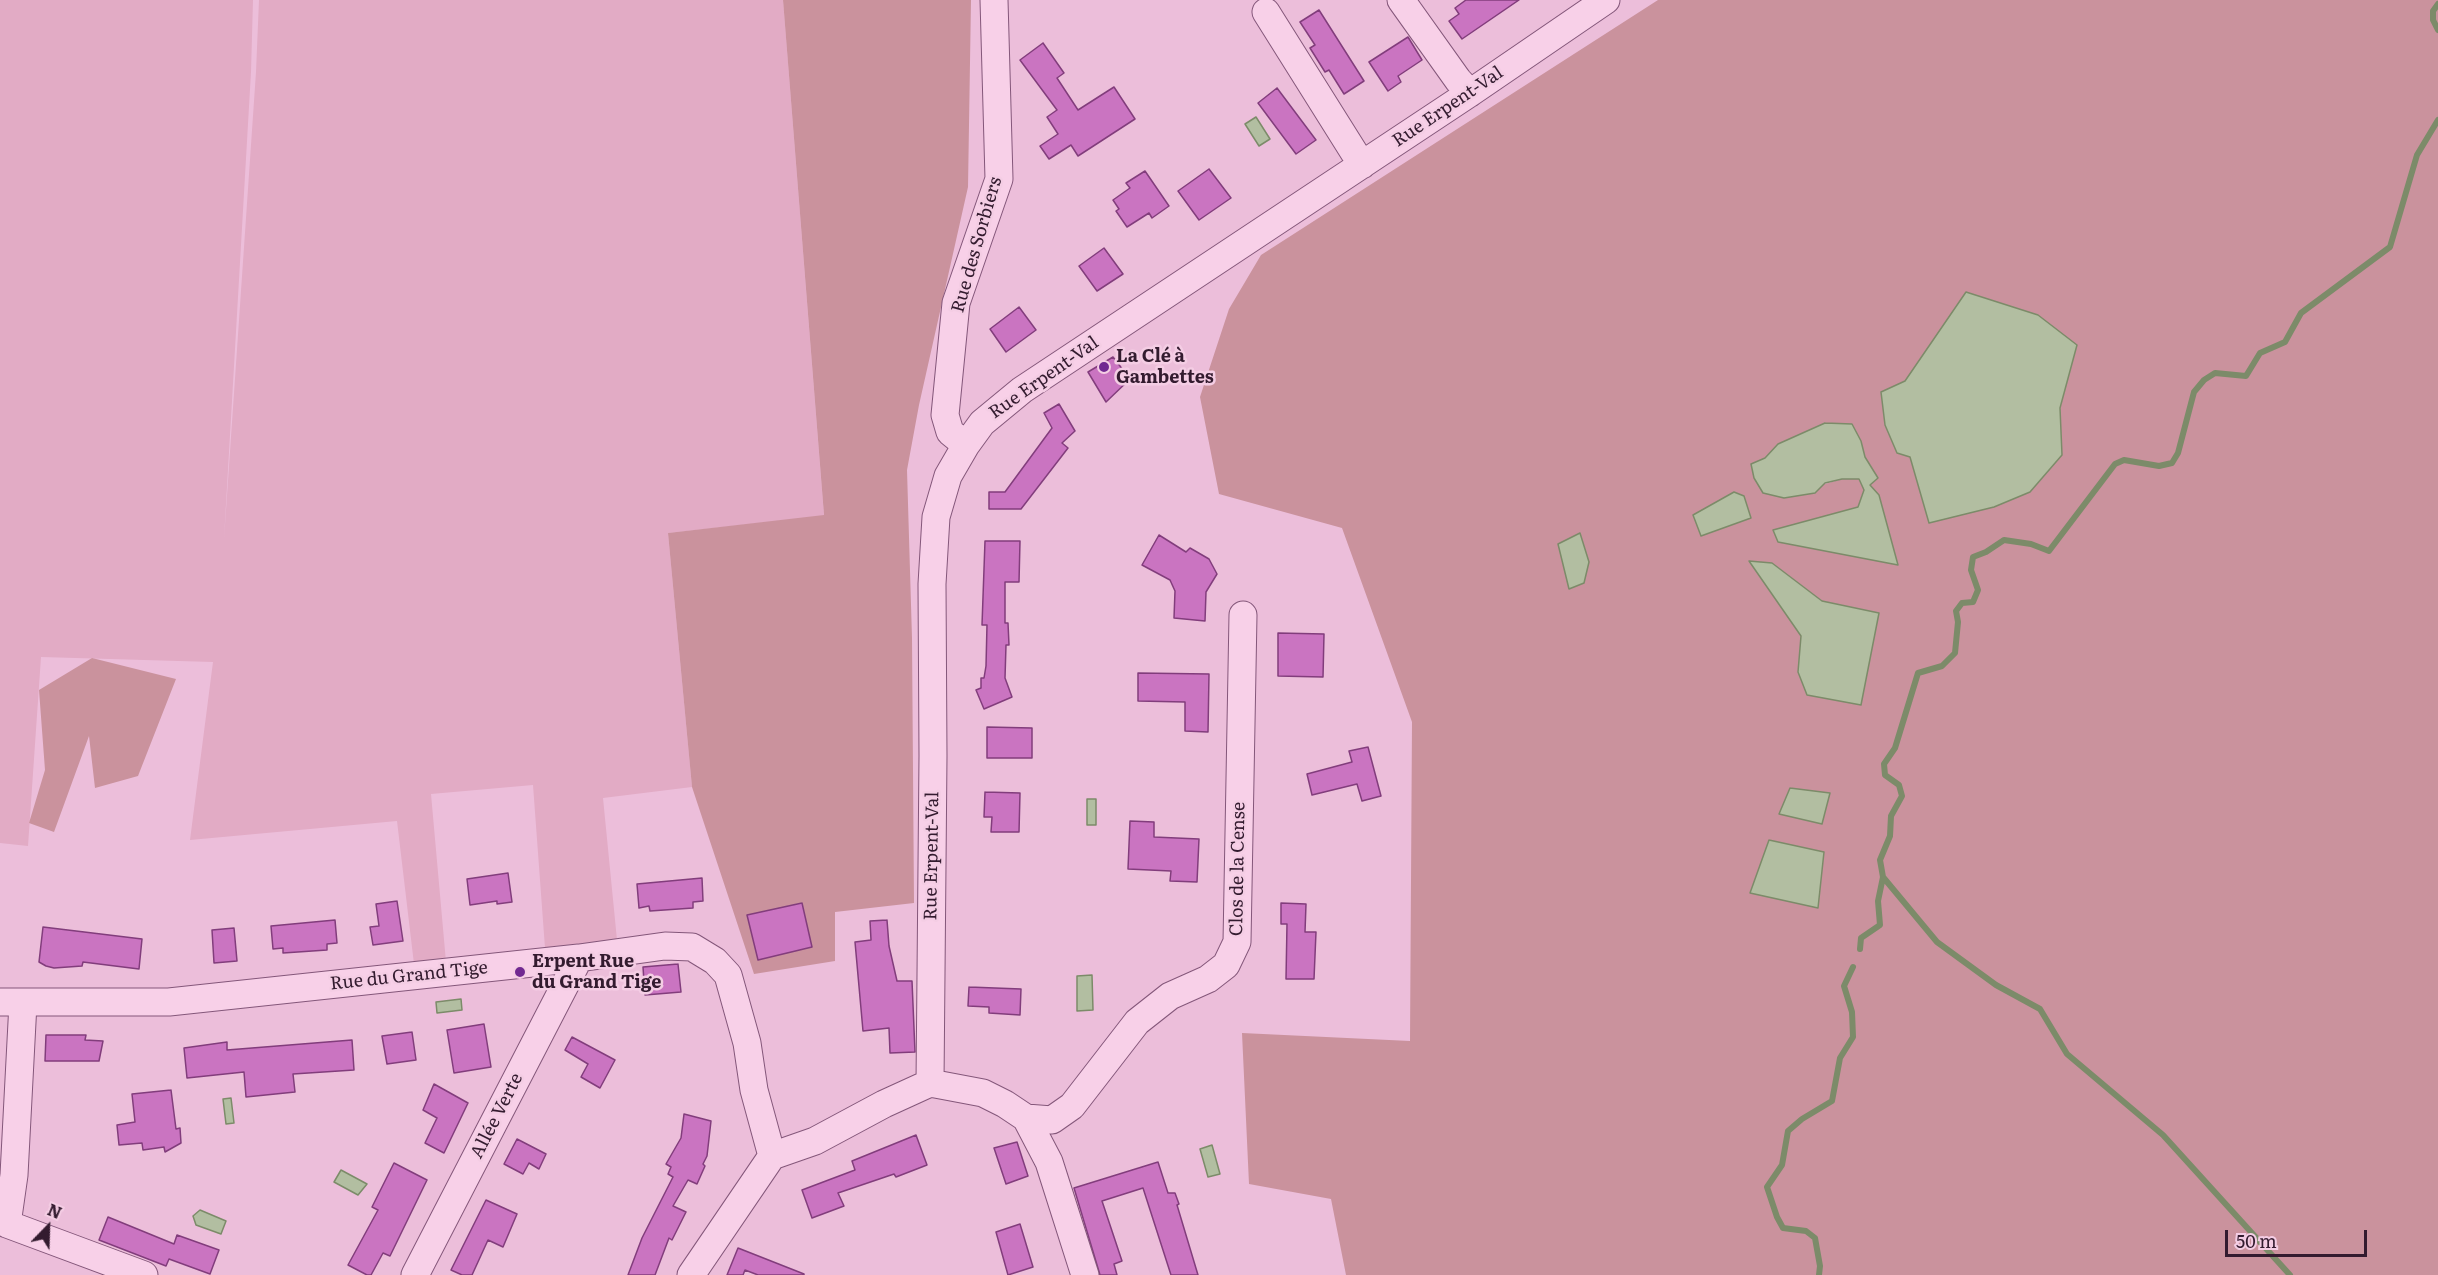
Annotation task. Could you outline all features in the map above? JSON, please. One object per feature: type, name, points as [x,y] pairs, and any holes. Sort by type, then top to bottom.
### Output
[{"type":"street","name":"Rue des Sorbiers","points":[[966,444],[950,432],[945,415],[956,303],[999,179],[994,0]]},
{"type":"street","points":[[1401,0],[1458,80],[1474,90]]},
{"type":"street","points":[[1414,0],[1474,90]]},
{"type":"street","name":"Rue Erpent-Val","points":[[930,1083],[932,584],[936,517],[948,476],[966,444],[982,423],[1022,390],[1362,165],[1605,0]]},
{"type":"street","points":[[1266,12],[1362,165]]},
{"type":"street","name":"Clos de la Cense","points":[[1026,1118],[1052,1120],[1072,1106],[1137,1022],[1170,996],[1208,980],[1226,965],[1238,942],[1243,615]]},
{"type":"street","name":"Rue du Grand Tige","points":[[11,1002],[169,1002],[579,958],[665,946],[692,947],[715,961],[728,975],[747,1043],[754,1090],[772,1156]]},
{"type":"street","name":"Allée Verte","points":[[415,1275],[579,958]]},
{"type":"street","points":[[11,1002],[14,1175],[4,1223],[144,1275]]},
{"type":"street","points":[[691,1275],[772,1156],[815,1141],[930,1083],[983,1094],[1005,1104],[1026,1118],[1049,1162],[1085,1275]]},
{"type":"shaded area","points":[[0,0],[253,0],[251,72],[224,539],[259,0],[783,0],[824,516],[668,533],[692,787],[603,798],[617,940],[545,948],[533,785],[431,794],[446,962],[414,964],[397,821],[190,840],[213,662],[41,657],[28,846],[0,843]]},
{"type":"shaded area","points":[[783,0],[971,0],[968,187],[919,405],[907,470],[912,638],[914,903],[835,912],[835,961],[754,974],[692,787],[668,533],[824,515]]},
{"type":"shaded area","points":[[1658,0],[2438,0],[2438,1275],[1346,1275],[1331,1199],[1249,1184],[1242,1033],[1410,1041],[1412,722],[1342,528],[1219,494],[1200,397],[1229,309],[1261,255]],"holes":[[[2076,345],[2060,409],[2062,455],[2030,492],[1994,507],[1929,522],[1910,457],[1897,453],[1885,425],[1881,392],[1905,381]],[[1861,441],[1865,457],[1878,478],[1869,485],[1898,564],[1773,530],[1858,507],[1864,489],[1859,479],[1842,479],[1825,484],[1751,464],[1765,458]],[[1749,561],[1772,563],[1822,601],[1879,613],[1798,672],[1801,636]]]},
{"type":"shaded area","points":[[1256,117],[1270,139],[1259,146],[1245,124]]},
{"type":"shaded area","points":[[1966,292],[2038,315],[2077,345],[2060,408],[2062,455],[2030,492],[1994,507],[1929,523],[1910,457],[1897,453],[1885,425],[1881,392],[1905,381]]},
{"type":"shaded area","points":[[1825,423],[1852,424],[1861,441],[1865,457],[1878,478],[1870,485],[1879,495],[1898,565],[1778,542],[1773,530],[1858,507],[1864,490],[1859,479],[1842,479],[1825,483],[1815,493],[1784,498],[1763,493],[1754,478],[1751,464],[1765,458],[1778,444]]},
{"type":"shaded area","points":[[1734,492],[1744,496],[1751,518],[1701,536],[1693,515]]},
{"type":"shaded area","points":[[1580,533],[1589,562],[1584,583],[1569,589],[1558,544]]},
{"type":"shaded area","points":[[1749,561],[1772,563],[1822,601],[1879,613],[1861,705],[1807,695],[1798,672],[1801,636]]},
{"type":"shaded area","points":[[92,658],[176,679],[138,776],[95,788],[89,736],[54,832],[29,823],[45,770],[39,690]]},
{"type":"shaded area","points":[[1790,788],[1830,793],[1822,824],[1779,814]]},
{"type":"shaded area","points":[[1087,799],[1096,799],[1096,825],[1087,825]]},
{"type":"shaded area","points":[[1769,840],[1824,852],[1818,908],[1750,893]]},
{"type":"shaded area","points":[[1092,975],[1093,1010],[1077,1011],[1077,976]]},
{"type":"shaded area","points":[[461,999],[462,1010],[437,1013],[436,1002]]},
{"type":"shaded area","points":[[231,1098],[234,1123],[226,1124],[223,1099]]},
{"type":"shaded area","points":[[1212,1145],[1220,1174],[1208,1177],[1200,1149]]},
{"type":"shaded area","points":[[341,1170],[367,1184],[358,1195],[334,1182]]},
{"type":"shaded area","points":[[200,1210],[226,1221],[221,1234],[196,1225],[193,1216]]},
{"type":"building","points":[[1466,0],[1519,0],[1462,39],[1449,21],[1459,14],[1455,8]]},
{"type":"building","points":[[1319,10],[1364,81],[1344,94],[1329,70],[1325,72],[1310,48],[1315,45],[1300,22]]},
{"type":"building","points":[[1408,37],[1422,60],[1398,76],[1401,82],[1388,91],[1369,62]]},
{"type":"building","points":[[1043,43],[1064,73],[1057,78],[1078,110],[1114,87],[1135,119],[1078,156],[1071,145],[1049,159],[1040,146],[1058,134],[1047,117],[1057,110],[1020,60]]},
{"type":"building","points":[[1277,88],[1316,140],[1296,154],[1258,103]]},
{"type":"building","points":[[1209,169],[1231,198],[1199,220],[1178,191]]},
{"type":"building","points":[[1145,171],[1169,206],[1152,218],[1149,213],[1127,227],[1116,211],[1119,209],[1113,200],[1130,188],[1126,183]]},
{"type":"building","points":[[1104,248],[1123,274],[1097,291],[1079,266]]},
{"type":"building","points":[[1019,307],[1036,330],[1006,352],[990,329]]},
{"type":"building","points":[[1113,357],[1130,379],[1106,402],[1088,372]]},
{"type":"building","points":[[1059,404],[1075,431],[1062,443],[1068,448],[1021,509],[989,509],[989,492],[1005,492],[1052,428],[1044,413]]},
{"type":"building","points":[[1159,535],[1186,552],[1190,548],[1209,559],[1217,574],[1206,592],[1205,621],[1174,618],[1175,591],[1170,580],[1142,565]]},
{"type":"building","points":[[985,541],[1020,541],[1019,582],[1005,582],[1005,623],[1008,623],[1009,645],[1006,645],[1005,678],[1012,697],[984,709],[976,690],[981,688],[981,678],[984,678],[986,666],[987,625],[982,625]]},
{"type":"building","points":[[1278,633],[1324,634],[1323,677],[1278,676]]},
{"type":"building","points":[[1138,673],[1209,674],[1208,732],[1185,731],[1185,702],[1138,701]]},
{"type":"building","points":[[987,727],[1032,728],[1032,758],[987,758]]},
{"type":"building","points":[[1368,747],[1381,796],[1362,801],[1357,784],[1312,795],[1307,774],[1352,762],[1349,751]]},
{"type":"building","points":[[985,792],[1020,793],[1019,832],[991,832],[992,817],[984,817]]},
{"type":"building","points":[[1130,821],[1154,822],[1154,837],[1199,839],[1197,882],[1170,881],[1171,871],[1128,869]]},
{"type":"building","points":[[508,873],[512,902],[497,904],[497,901],[470,905],[467,879]]},
{"type":"building","points":[[702,878],[703,901],[693,902],[693,908],[650,911],[649,906],[639,908],[637,884]]},
{"type":"building","points":[[397,901],[403,941],[373,945],[370,927],[379,926],[376,904]]},
{"type":"building","points":[[802,903],[812,947],[758,960],[747,915]]},
{"type":"building","points":[[1281,903],[1306,904],[1305,932],[1316,932],[1314,979],[1286,979],[1287,924],[1281,924]]},
{"type":"building","points":[[335,920],[337,943],[327,944],[327,950],[283,953],[283,948],[273,949],[271,926]]},
{"type":"building","points":[[887,920],[889,946],[897,981],[912,981],[915,1052],[890,1053],[889,1028],[863,1031],[855,942],[871,940],[870,921]]},
{"type":"building","points":[[43,927],[142,939],[139,969],[83,962],[82,966],[54,968],[46,966],[39,962]]},
{"type":"building","points":[[234,928],[237,961],[214,963],[212,930]]},
{"type":"building","points":[[678,964],[681,992],[645,995],[643,967]]},
{"type":"building","points":[[969,987],[1021,989],[1020,1015],[989,1013],[989,1007],[968,1006]]},
{"type":"building","points":[[484,1024],[491,1067],[454,1073],[447,1030]]},
{"type":"building","points":[[412,1032],[416,1060],[387,1064],[382,1036]]},
{"type":"building","points":[[46,1035],[86,1035],[85,1040],[103,1041],[99,1061],[45,1061]]},
{"type":"building","points":[[572,1037],[615,1060],[600,1088],[581,1077],[588,1064],[565,1050]]},
{"type":"building","points":[[352,1040],[354,1070],[293,1074],[295,1092],[246,1097],[244,1072],[187,1078],[184,1048],[227,1042],[227,1050]]},
{"type":"building","points":[[434,1084],[468,1103],[444,1153],[425,1143],[437,1118],[423,1110]]},
{"type":"building","points":[[171,1090],[176,1129],[180,1128],[181,1143],[165,1152],[164,1147],[143,1150],[142,1143],[119,1145],[117,1125],[135,1122],[132,1094]]},
{"type":"building","points":[[684,1114],[711,1121],[707,1156],[703,1164],[705,1166],[697,1184],[688,1180],[673,1206],[686,1212],[672,1240],[669,1238],[655,1275],[628,1275],[642,1238],[673,1177],[668,1174],[671,1167],[666,1164],[681,1138]]},
{"type":"building","points":[[916,1135],[927,1165],[896,1177],[894,1174],[838,1193],[844,1206],[812,1218],[802,1190],[855,1170],[852,1161]]},
{"type":"building","points":[[517,1139],[546,1154],[539,1169],[529,1163],[523,1174],[504,1164]]},
{"type":"building","points":[[1017,1142],[1028,1176],[1006,1184],[994,1148]]},
{"type":"building","points":[[1158,1162],[1168,1193],[1175,1193],[1179,1204],[1177,1205],[1198,1275],[1171,1275],[1143,1188],[1102,1201],[1122,1261],[1114,1264],[1117,1275],[1100,1275],[1074,1188]]},
{"type":"building","points":[[394,1163],[427,1180],[390,1256],[383,1253],[371,1275],[367,1275],[348,1265],[378,1210],[372,1207]]},
{"type":"building","points":[[486,1200],[517,1214],[503,1247],[488,1240],[472,1275],[462,1275],[451,1270]]},
{"type":"building","points":[[108,1217],[174,1244],[177,1235],[219,1250],[210,1274],[169,1259],[166,1266],[99,1240]]},
{"type":"building","points":[[1020,1224],[1033,1267],[1008,1275],[996,1232]]},
{"type":"building","points":[[738,1248],[804,1275],[758,1275],[745,1270],[743,1275],[727,1275]]},
{"type":"waterway","points":[[2438,4],[2433,11],[2433,20],[2438,30]]},
{"type":"waterway","points":[[1860,949],[1861,938],[1880,925],[1878,901],[1883,877],[1880,860],[1890,836],[1891,816],[1902,796],[1899,785],[1885,775],[1884,764],[1895,748],[1918,673],[1942,666],[1955,653],[1958,622],[1956,611],[1962,603],[1973,602],[1978,590],[1971,570],[1973,557],[1986,552],[2004,540],[2031,544],[2049,551],[2115,464],[2124,460],[2159,466],[2172,463],[2178,453],[2194,392],[2204,380],[2215,373],[2246,376],[2260,353],[2285,342],[2301,313],[2390,247],[2417,155],[2438,120]]},
{"type":"waterway","points":[[1883,877],[1937,942],[1996,985],[2040,1009],[2067,1054],[2163,1135],[2290,1275]]},
{"type":"waterway","points":[[1819,1275],[1820,1266],[1815,1238],[1806,1231],[1783,1228],[1767,1187],[1782,1165],[1788,1131],[1802,1119],[1832,1101],[1840,1058],[1853,1037],[1852,1012],[1844,986],[1853,967]]},
{"type":"place","name":"La Clé à Gambettes","points":[[1104,367]]},
{"type":"place","name":"Erpent Rue du Grand Tige","points":[[520,972]]}]
